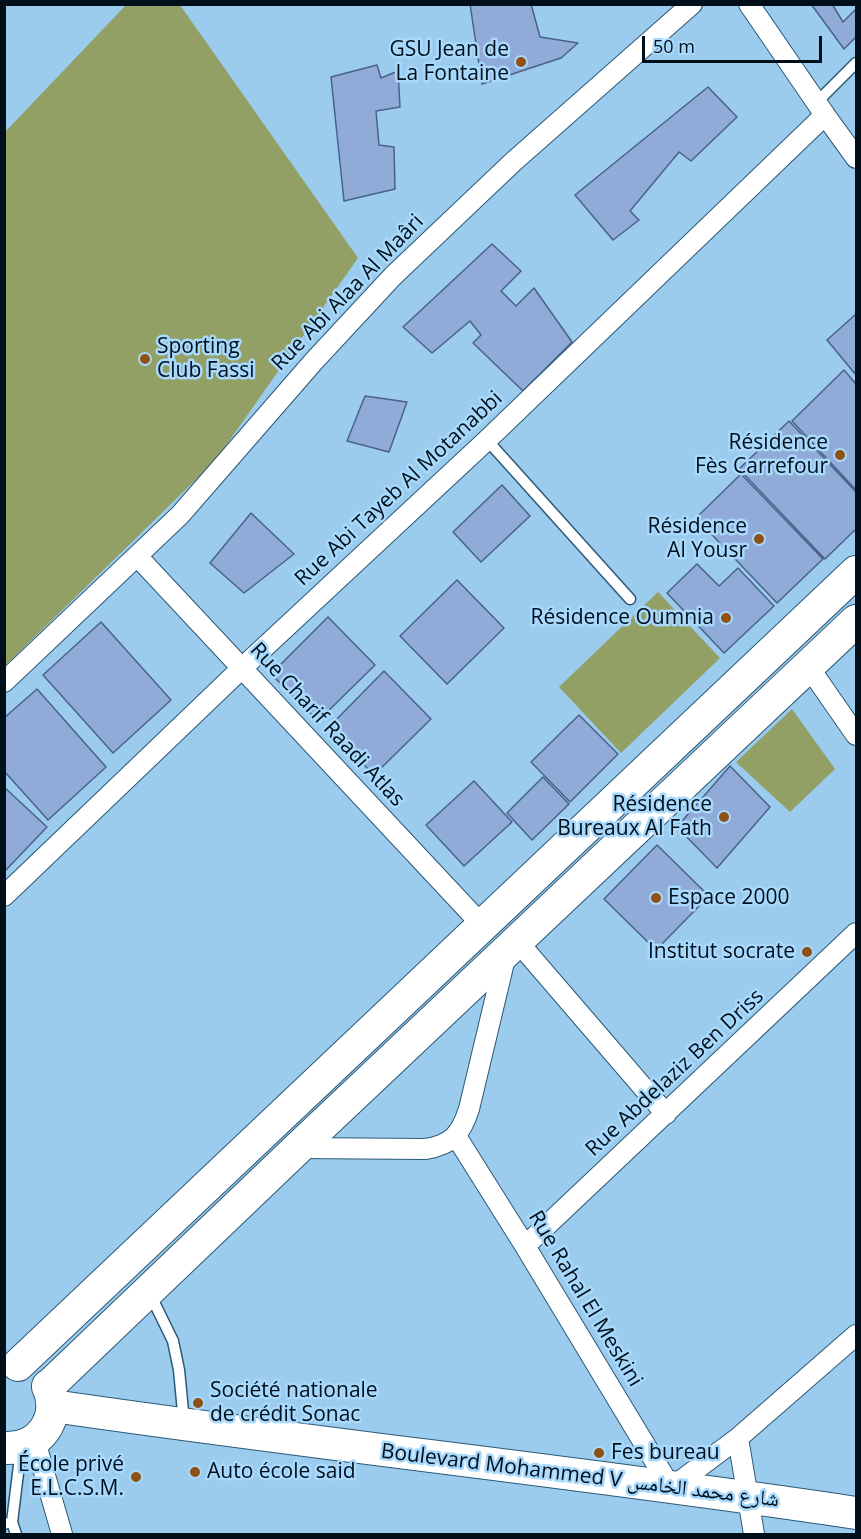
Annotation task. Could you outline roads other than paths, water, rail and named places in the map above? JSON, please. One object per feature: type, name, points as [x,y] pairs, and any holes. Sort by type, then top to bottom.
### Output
[{"type":"main road","points":[[11,1365],[482,926],[856,572]]},
{"type":"main road","points":[[20,1446],[48,1426],[51,1396],[148,1291],[856,621]]},
{"type":"main road","points":[[11,1365],[36,1372],[51,1396]]},
{"type":"main road","name":"Boulevard Mohammed V شارع محمد الخامس","points":[[51,1396],[184,1424],[856,1513]]},
{"type":"street","name":"Rue Abi Alaa Al Maâri","points":[[4,682],[180,515],[314,361],[393,276],[544,133],[692,4]]},
{"type":"street","points":[[749,4],[856,158]]},
{"type":"street","name":"Rue Abi Tayeb Al Motanabbi","points":[[4,896],[241,669],[487,440],[820,109]]},
{"type":"street","name":"Rue Charif Raadi Atlas","points":[[137,556],[482,926]]},
{"type":"street","points":[[808,666],[856,735]]},
{"type":"street","name":"Rue Abdelaziz Ben Driss","points":[[525,1246],[856,933]]},
{"type":"street","points":[[512,947],[666,1114]]},
{"type":"street","points":[[298,1148],[425,1149],[441,1147],[456,1136],[464,1124],[469,1109],[512,947]]},
{"type":"street","name":"Rue Rahal El Meskini","points":[[456,1136],[671,1488]]},
{"type":"street","points":[[671,1488],[738,1438],[856,1335]]},
{"type":"street","points":[[738,1438],[754,1534]]},
{"type":"street","points":[[20,1446],[62,1534]]},
{"type":"lane","points":[[820,109],[856,63]]},
{"type":"lane","points":[[487,440],[630,599]]},
{"type":"lane","points":[[148,1291],[173,1341],[179,1370],[184,1424]]},
{"type":"lane","points":[[16,1534],[8,1523],[20,1446]]},
{"type":"place","name":"GSU Jean de La Fontaine","points":[[521,62]]},
{"type":"place","name":"Sporting Club Fassi","points":[[145,359]]},
{"type":"place","name":"Résidence Fès Carrefour","points":[[840,455]]},
{"type":"place","name":"Résidence Al Yousr","points":[[759,539]]},
{"type":"place","name":"Résidence Oumnia","points":[[726,618]]},
{"type":"place","name":"Résidence Bureaux Al Fath","points":[[724,817]]},
{"type":"place","name":"Espace 2000","points":[[656,898]]},
{"type":"place","name":"Institut socrate","points":[[807,952]]},
{"type":"place","name":"Société nationale de crédit Sonac","points":[[198,1403]]},
{"type":"place","name":"Fes bureau","points":[[599,1453]]},
{"type":"place","name":"Auto école said","points":[[195,1472]]},
{"type":"place","name":"École privé E.L.C.S.M.","points":[[136,1477]]}]
